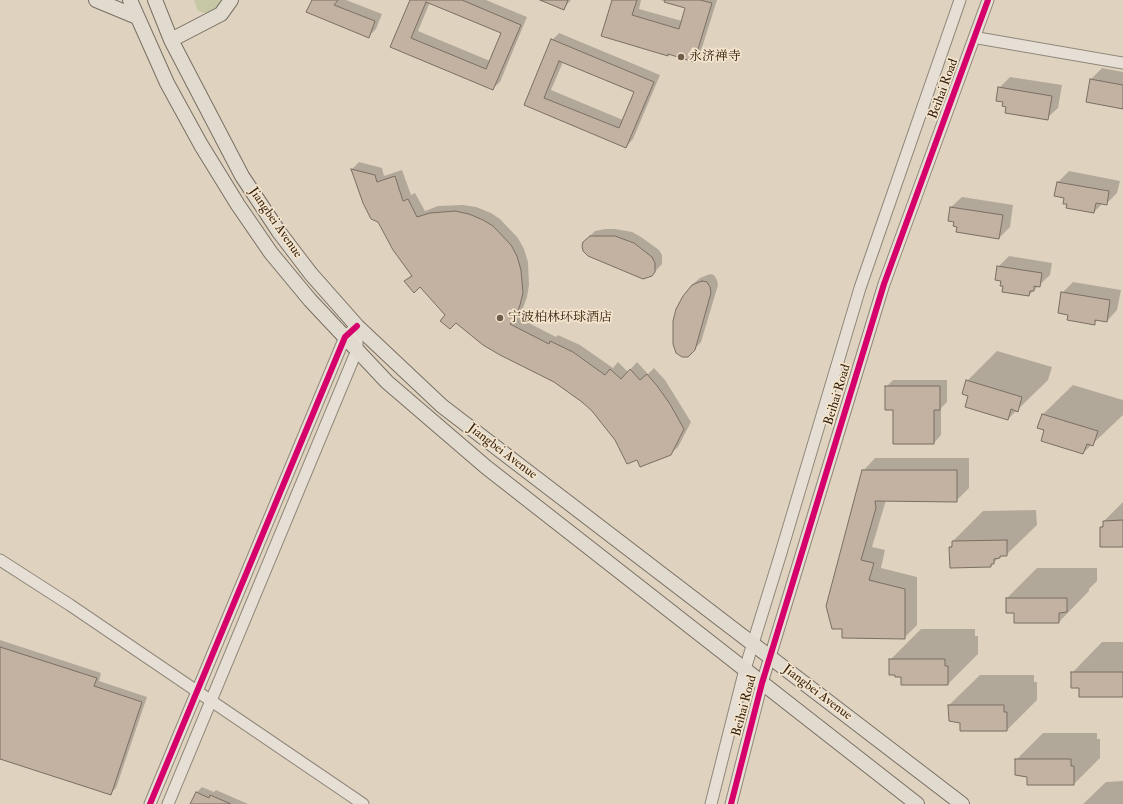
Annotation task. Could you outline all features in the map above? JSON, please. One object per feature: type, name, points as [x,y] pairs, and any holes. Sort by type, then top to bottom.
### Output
[{"type":"main road","points":[[96,0],[137,17]]},
{"type":"main road","name":"Jiangbei Avenue","points":[[130,0],[167,83],[201,145],[238,205],[271,253],[310,300],[387,382],[486,467],[917,804]]},
{"type":"main road","name":"Jiangbei Avenue","points":[[154,0],[171,40],[242,176],[284,238],[312,274],[357,326],[442,406],[962,804]]},
{"type":"main road","points":[[171,40],[221,14],[230,0]]},
{"type":"street","name":"Beihai Road","points":[[711,804],[744,669],[753,644],[860,288],[960,0]]},
{"type":"street","name":"Beihai Road","points":[[731,804],[762,683],[884,284],[988,0]]},
{"type":"street","points":[[978,38],[1123,63]]},
{"type":"street","points":[[150,804],[345,337],[357,326]]},
{"type":"street","points":[[168,804],[357,350],[357,326]]},
{"type":"street","points":[[0,560],[70,605],[363,804]]},
{"type":"green space","points":[[194,0],[224,0],[218,9],[209,14],[198,11]]},
{"type":"building","points":[[312,0],[338,0],[334,5],[375,21],[369,38],[306,12]]},
{"type":"building","points":[[410,0],[462,0],[521,25],[493,90],[390,47]],"holes":[[[426,2],[501,33],[486,69],[411,38]]]},
{"type":"building","points":[[540,0],[568,0],[564,10]]},
{"type":"building","points":[[612,0],[637,0],[632,15],[679,29],[685,8],[664,2],[665,0],[700,0],[712,3],[694,62],[668,54],[668,56],[601,36]]},
{"type":"building","points":[[551,39],[654,82],[626,148],[524,105]],"holes":[[[559,61],[634,92],[619,128],[544,98]]]},
{"type":"building","points":[[1090,79],[1123,85],[1123,109],[1086,102]]},
{"type":"building","points":[[998,87],[1052,96],[1048,120],[1005,113],[1006,107],[1002,106],[1003,102],[996,101]]},
{"type":"building","points":[[351,169],[375,175],[377,182],[395,176],[403,201],[408,199],[417,217],[430,213],[455,211],[469,214],[493,226],[511,245],[517,256],[521,270],[523,293],[516,316],[510,324],[549,344],[550,341],[573,352],[605,375],[610,369],[621,379],[630,369],[640,380],[647,374],[670,404],[684,429],[671,455],[640,467],[637,460],[627,464],[615,440],[592,411],[582,402],[554,382],[483,345],[456,323],[450,329],[440,321],[445,315],[420,287],[414,293],[404,281],[412,276],[393,250],[378,222],[371,219],[363,203]]},
{"type":"building","points":[[1057,182],[1109,191],[1107,205],[1096,203],[1094,213],[1066,208],[1067,204],[1063,204],[1064,198],[1054,196]]},
{"type":"building","points":[[950,207],[1003,215],[999,239],[956,232],[957,227],[953,226],[954,222],[948,221]]},
{"type":"building","points":[[590,236],[615,236],[634,243],[652,257],[655,263],[655,272],[652,276],[643,279],[588,256],[583,251],[582,246],[583,242]]},
{"type":"building","points":[[997,266],[1042,273],[1040,287],[1034,286],[1034,291],[1030,291],[1029,296],[1002,292],[1003,286],[1000,286],[1001,281],[995,280]]},
{"type":"building","points":[[702,281],[707,282],[711,293],[695,350],[688,357],[682,357],[676,353],[673,344],[673,321],[676,309],[683,296],[692,285]]},
{"type":"building","points":[[1061,292],[1110,300],[1107,322],[1095,320],[1095,325],[1067,320],[1068,315],[1058,313]]},
{"type":"building","points":[[966,380],[1022,397],[1018,412],[1011,409],[1008,420],[965,407],[968,396],[962,394]]},
{"type":"building","points":[[885,386],[940,386],[940,410],[934,410],[934,444],[893,444],[893,410],[885,410]]},
{"type":"building","points":[[1042,414],[1098,431],[1093,446],[1087,444],[1083,454],[1041,441],[1044,430],[1037,428]]},
{"type":"building","points":[[862,470],[957,470],[957,502],[875,501],[876,508],[861,560],[874,563],[869,580],[905,589],[905,639],[842,638],[842,629],[832,629],[826,606]]},
{"type":"building","points":[[1123,520],[1123,547],[1100,547],[1100,527],[1103,527],[1103,521]]},
{"type":"building","points":[[1007,540],[1007,556],[1000,556],[1000,558],[994,559],[994,564],[991,564],[991,567],[950,568],[949,547],[952,547],[952,541]]},
{"type":"building","points":[[1006,598],[1067,598],[1067,612],[1059,613],[1059,623],[1014,623],[1014,613],[1006,613]]},
{"type":"building","points":[[0,647],[97,678],[94,686],[142,702],[111,795],[0,759]]},
{"type":"building","points":[[889,659],[945,659],[945,666],[948,666],[948,685],[901,685],[901,677],[889,675]]},
{"type":"building","points":[[1071,672],[1123,672],[1123,697],[1079,697],[1079,688],[1071,688]]},
{"type":"building","points":[[948,705],[1004,705],[1004,712],[1007,712],[1007,731],[960,731],[960,723],[949,721]]},
{"type":"building","points":[[1015,759],[1071,759],[1071,766],[1074,766],[1074,785],[1027,785],[1027,777],[1015,775]]},
{"type":"building","points":[[196,792],[209,798],[210,795],[231,804],[190,804]]},
{"type":"cycle path","points":[[731,804],[762,683],[884,284],[988,0]]},
{"type":"cycle path","points":[[150,804],[345,337],[357,326]]},
{"type":"place","name":"永济禅寺","points":[[681,57]]},
{"type":"place","name":"宁波柏林环球酒店","points":[[500,318]]}]
